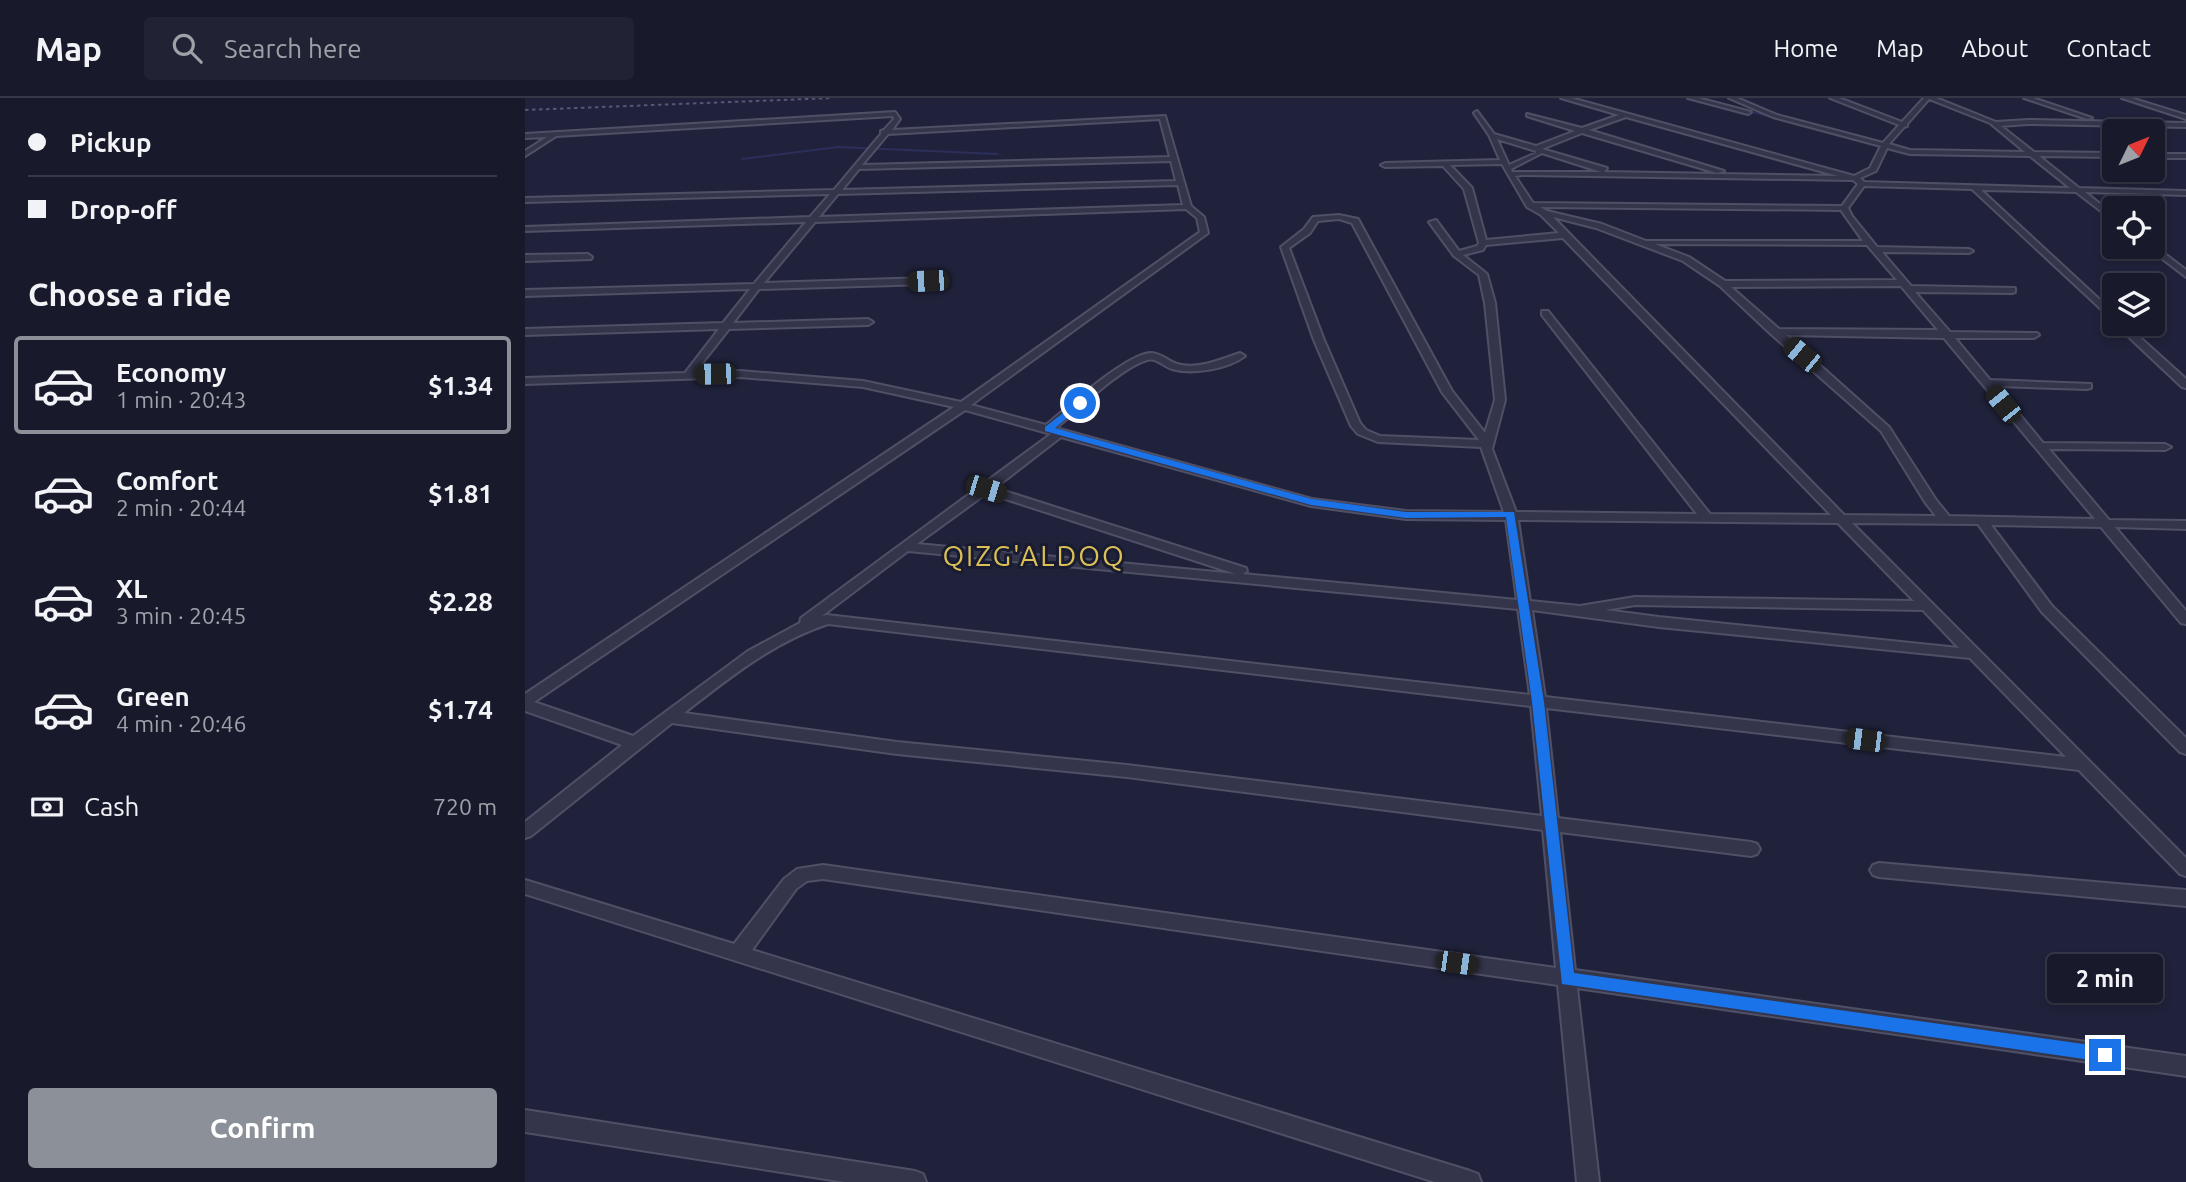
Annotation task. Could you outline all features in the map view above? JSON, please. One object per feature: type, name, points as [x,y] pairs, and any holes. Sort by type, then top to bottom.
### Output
[{"type":"street","points":[[1564,98],[1859,181]]},
{"type":"street","points":[[1691,98],[1910,152],[2102,155]]},
{"type":"street","points":[[1732,98],[1773,117]]},
{"type":"street","points":[[1833,98],[1905,125]]},
{"type":"street","points":[[1844,208],[1859,181],[1873,169],[1885,145],[1929,98],[1995,124],[2102,210]]},
{"type":"street","points":[[2027,98],[2102,123]]},
{"type":"street","points":[[2125,98],[2186,117]]},
{"type":"street","points":[[1477,113],[1530,205],[1544,213],[1567,235],[1839,517],[2186,869]]},
{"type":"street","points":[[525,136],[895,114],[897,119],[834,191],[689,374]]},
{"type":"street","points":[[1539,149],[1578,130],[1626,115]]},
{"type":"street","points":[[1529,116],[1738,176]]},
{"type":"street","points":[[883,132],[1163,117],[1175,159],[1178,183],[1187,207]]},
{"type":"street","points":[[1995,124],[2102,124]]},
{"type":"street","points":[[2165,125],[2186,125]]},
{"type":"street","points":[[525,154],[555,134]]},
{"type":"street","points":[[1492,135],[1619,174]]},
{"type":"street","points":[[1508,168],[1539,154],[1539,149]]},
{"type":"street","points":[[2165,156],[2186,156]]},
{"type":"street","points":[[855,167],[1175,159]]},
{"type":"street","points":[[1445,164],[1468,188],[1483,243],[1480,248],[1457,254]]},
{"type":"street","points":[[1385,165],[1445,164],[1508,168],[1523,173],[1738,176],[1975,188],[2182,193],[2186,198]]},
{"type":"street","points":[[525,200],[1178,183]]},
{"type":"street","points":[[1975,188],[2102,307]]},
{"type":"street","points":[[1530,205],[1844,208]]},
{"type":"street","points":[[525,229],[1187,207],[1196,211],[1202,220],[1204,233],[963,407],[525,703]]},
{"type":"street","points":[[1844,208],[1872,246],[2102,524],[2186,620]]},
{"type":"street","points":[[1544,213],[1599,226],[1686,259],[1723,284],[1885,429],[1945,520]]},
{"type":"street","points":[[1339,217],[1355,221],[1447,392],[1487,444],[1378,439],[1368,436],[1355,424],[1319,341],[1285,247],[1307,231],[1312,222],[1339,217]]},
{"type":"street","points":[[1433,222],[1457,254],[1483,275],[1490,303],[1500,400],[1486,449],[1511,514],[1538,702],[1591,1182]]},
{"type":"street","points":[[1483,243],[1567,235]]},
{"type":"street","points":[[1643,242],[1872,246],[1969,251]]},
{"type":"street","points":[[525,258],[588,257]]},
{"type":"street","points":[[2165,258],[2186,274]]},
{"type":"street","points":[[525,293],[928,281]]},
{"type":"street","points":[[1723,284],[2012,290]]},
{"type":"street","points":[[1545,313],[1705,516]]},
{"type":"street","points":[[525,332],[867,322]]},
{"type":"street","points":[[1774,332],[2034,335]]},
{"type":"street","points":[[2133,336],[2186,386]]},
{"type":"street","points":[[525,831],[635,743],[775,639],[801,625],[986,489],[1112,378],[1142,358],[1157,358],[1172,366],[1184,367],[1213,364],[1240,356]]},
{"type":"street","points":[[525,381],[689,374],[787,376],[863,384],[963,407],[1311,502],[1406,515],[1839,517],[2186,525]]},
{"type":"street","points":[[1986,383],[2087,386]]},
{"type":"street","points":[[2038,446],[2165,447]]},
{"type":"street","points":[[986,489],[1262,579]]},
{"type":"street","points":[[1981,520],[2047,610],[2186,748]]},
{"type":"street","points":[[907,547],[1577,610],[1659,622],[1974,654]]},
{"type":"street","points":[[1577,610],[1605,603],[1635,601],[1927,606]]},
{"type":"street","points":[[801,625],[827,619],[2084,765]]},
{"type":"street","points":[[525,703],[635,743]]},
{"type":"street","points":[[670,717],[897,748],[1127,771],[1751,849]]},
{"type":"street","points":[[1879,870],[2186,898]]},
{"type":"street","points":[[738,954],[790,884],[803,874],[823,872],[2186,1066]]},
{"type":"street","points":[[525,887],[1470,1182]]},
{"type":"street","points":[[525,1121],[915,1182]]},
{"type":"waterway","points":[[1715,103],[1788,121]]},
{"type":"waterway","points":[[742,159],[838,147],[998,154]]},
{"type":"railway","points":[[525,110],[833,98]]},
{"type":"district","name":"QIZG'ALDOQ","points":[[1034,556]]},
{"type":"route","points":[[1080,403],[1048,429],[1311,502],[1406,515],[1511,514],[1538,702],[1567,979],[2105,1055]]}]
